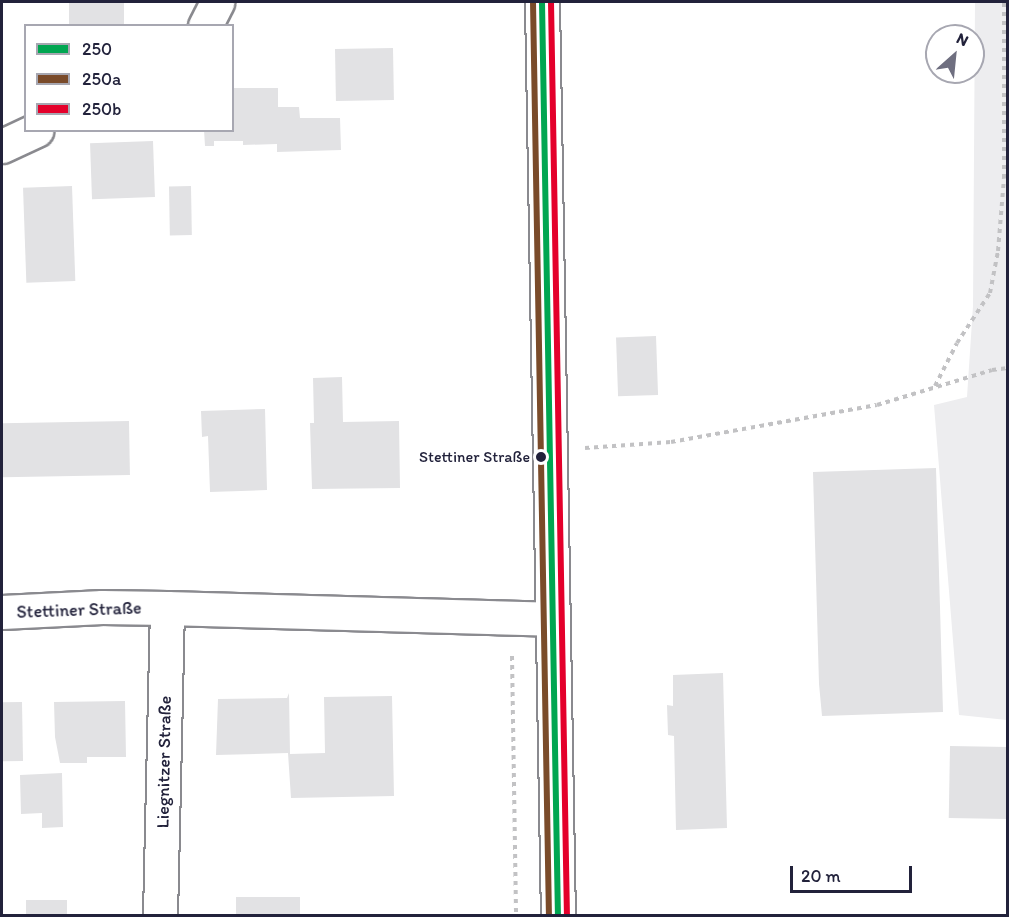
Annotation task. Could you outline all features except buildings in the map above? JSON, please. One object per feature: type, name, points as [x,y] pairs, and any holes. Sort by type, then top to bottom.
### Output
[{"type":"street","points":[[206,24],[218,2]]},
{"type":"street","points":[[542,2],[558,915]]},
{"type":"street","points":[[2,146],[33,132]]},
{"type":"street","name":"Stettiner Straße","points":[[2,612],[102,607],[552,619]]},
{"type":"street","name":"Liegnitzer Straße","points":[[160,915],[167,608]]},
{"type":"path","points":[[934,387],[957,343],[990,293],[998,251],[1004,178],[1004,2]]},
{"type":"path","points":[[550,451],[671,442],[877,405],[992,370],[1008,368]]},
{"type":"path","points":[[511,619],[516,915]]},
{"type":"shaded area","points":[[975,2],[1008,2],[1007,720],[959,715],[934,405],[967,397],[973,306],[974,84],[985,84],[985,24],[975,24]]},
{"type":"transit line","name":"250a","points":[[533,2],[549,916]]},
{"type":"transit line","name":"250","points":[[542,2],[558,916]]},
{"type":"transit line","name":"250b","points":[[551,2],[567,916]]},
{"type":"place","name":"Stettiner Straße","points":[[541,457]]}]
